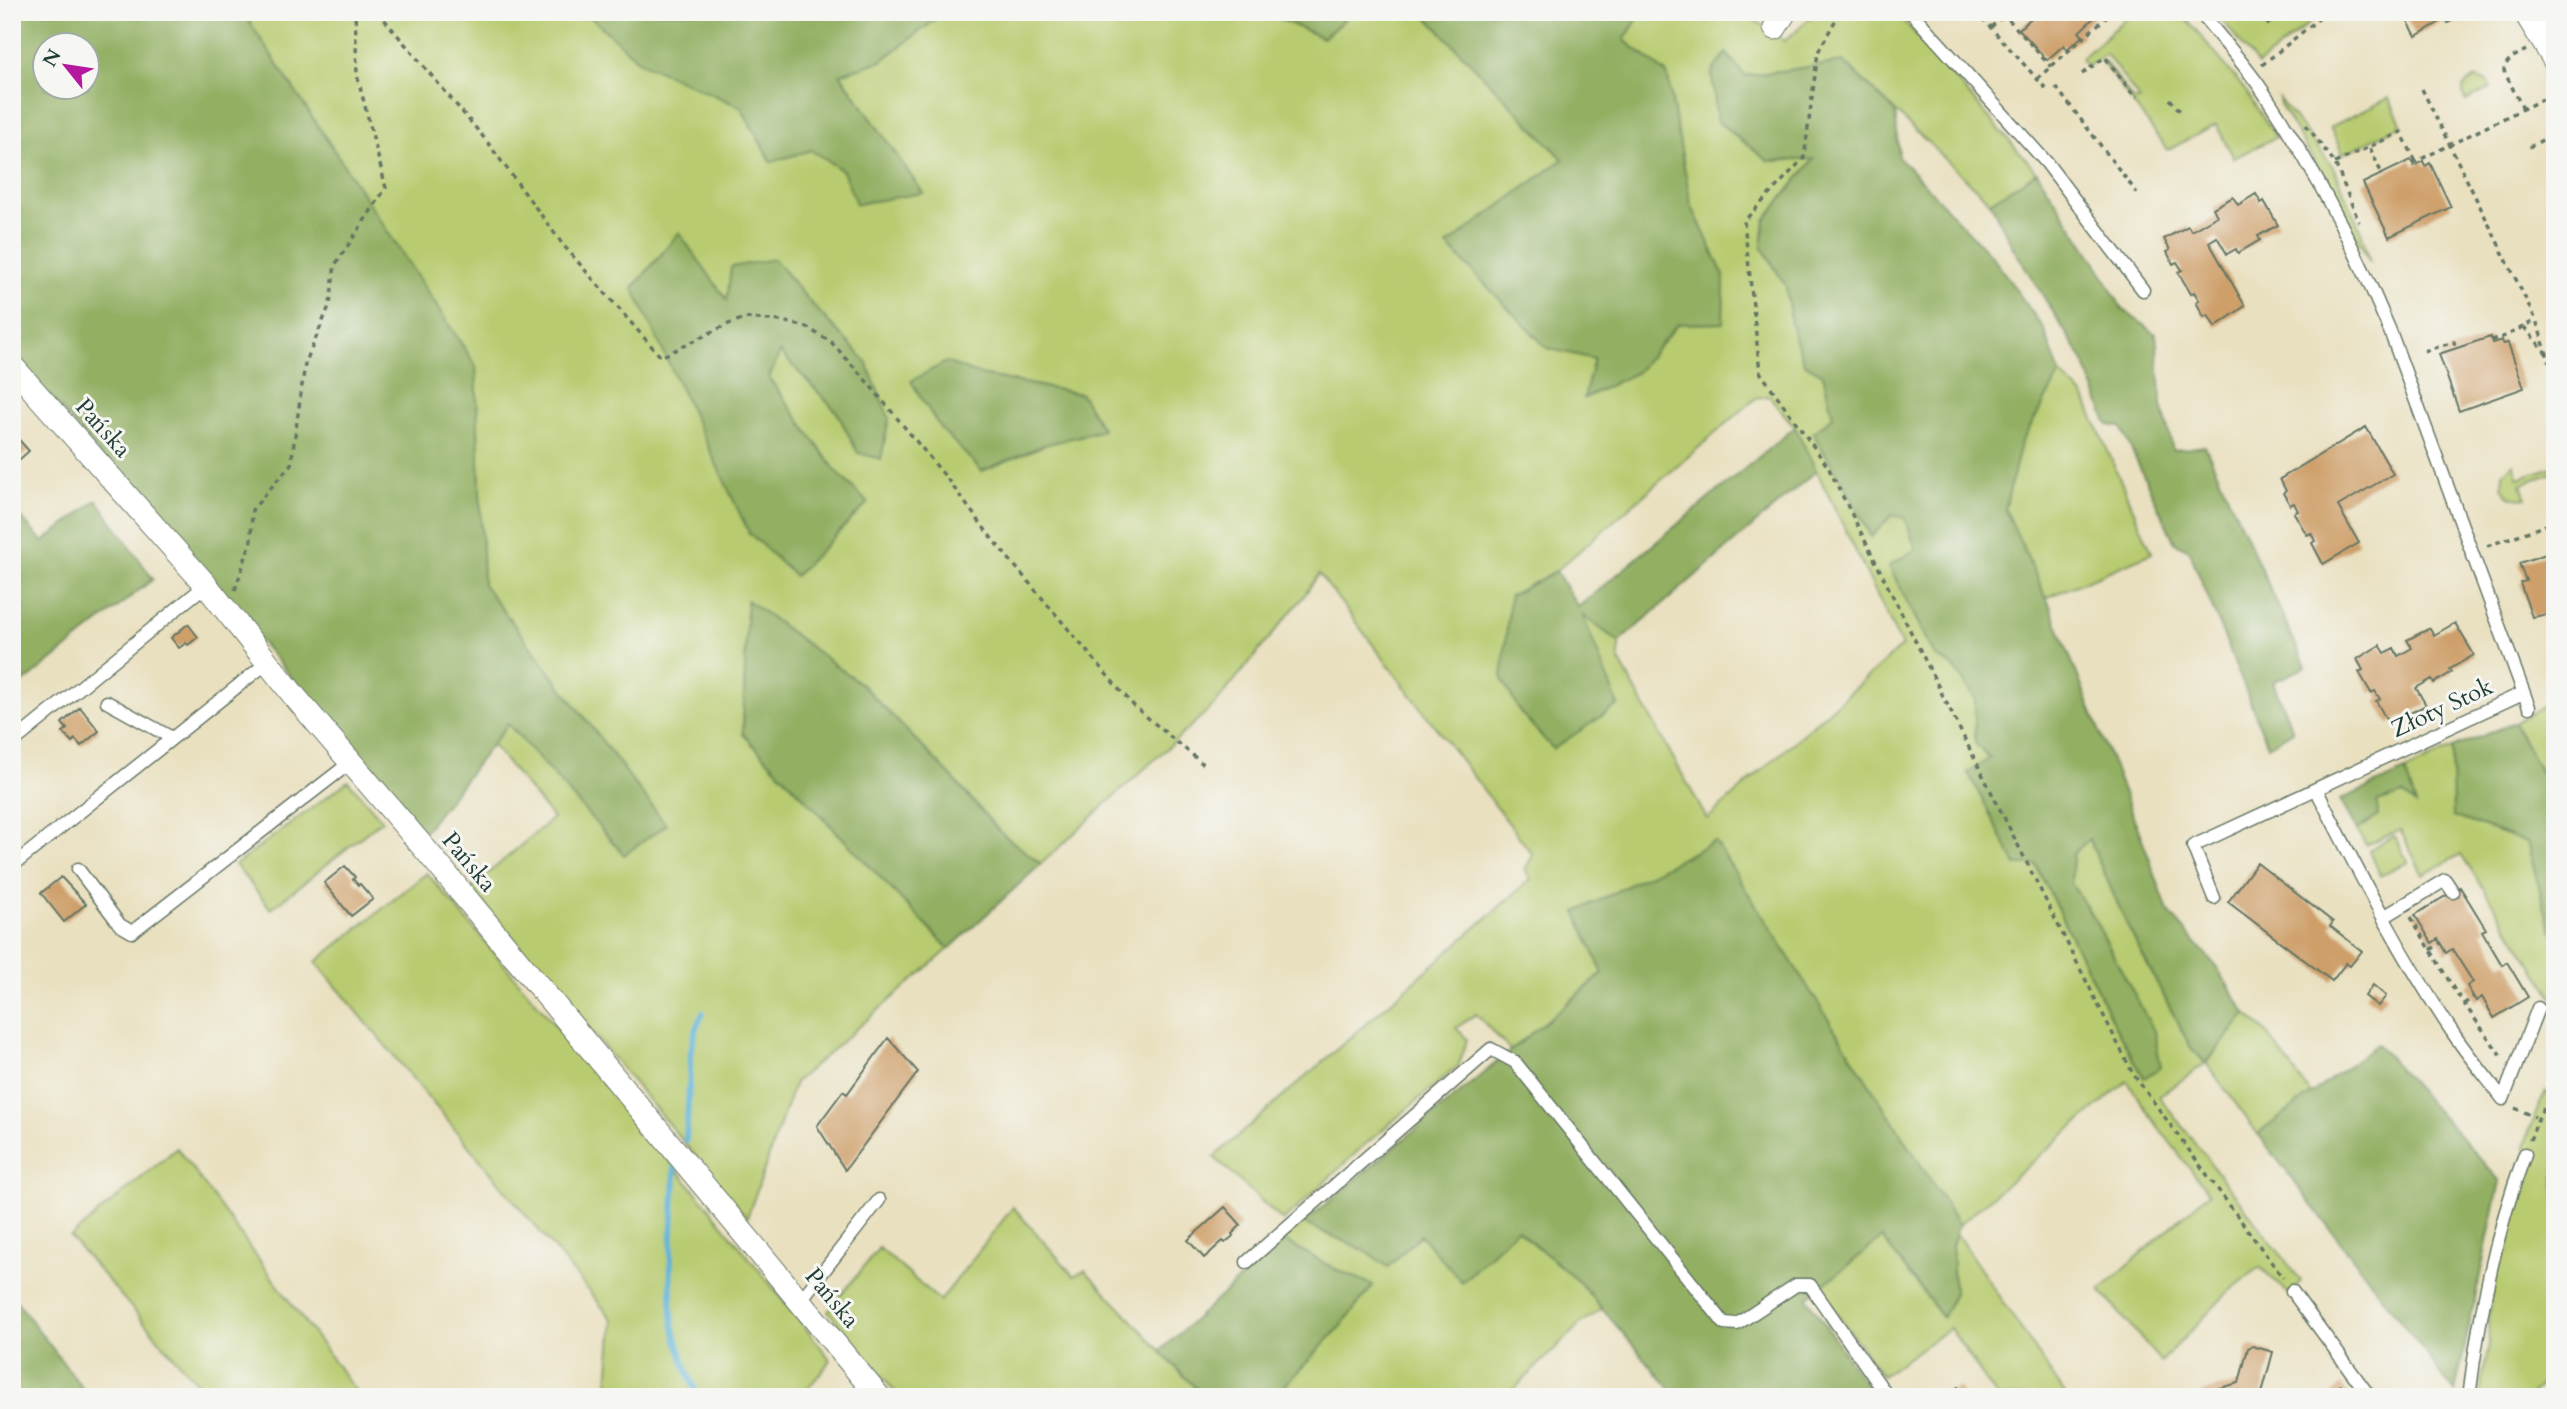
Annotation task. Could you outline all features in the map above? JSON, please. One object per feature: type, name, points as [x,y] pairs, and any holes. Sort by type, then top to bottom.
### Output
[{"type":"street","points":[[2525,12],[2555,61]]},
{"type":"street","name":"Pańska","points":[[12,366],[206,585],[879,1397]]},
{"type":"lane","points":[[1911,12],[2046,162],[2143,290]]},
{"type":"lane","name":"Złoty Stok","points":[[2200,12],[2265,94],[2315,174],[2367,277],[2390,331],[2523,693],[2193,846],[2214,898]]},
{"type":"lane","points":[[12,743],[206,585]]},
{"type":"lane","points":[[12,866],[268,662]]},
{"type":"lane","points":[[2523,693],[2529,707]]},
{"type":"lane","points":[[107,702],[172,738]]},
{"type":"lane","points":[[78,869],[120,925],[132,932],[351,762]]},
{"type":"lane","points":[[2316,789],[2348,855],[2455,1037],[2503,1100]]},
{"type":"lane","points":[[2384,917],[2445,880],[2453,892]]},
{"type":"lane","points":[[2503,1100],[2538,1009]]},
{"type":"lane","points":[[1247,1262],[1491,1049],[1515,1062],[1724,1323],[1737,1324],[1796,1285],[1810,1285],[1888,1397]]},
{"type":"lane","points":[[2469,1397],[2498,1236],[2505,1206],[2525,1154]]},
{"type":"lane","points":[[800,1301],[878,1200]]},
{"type":"lane","points":[[2292,1291],[2370,1397]]},
{"type":"path","points":[[228,612],[251,541],[252,510],[291,464],[305,364],[330,304],[335,265],[386,188],[357,75],[355,12]]},
{"type":"path","points":[[378,12],[485,139],[564,246],[660,357],[745,318],[782,320],[806,327],[831,342],[863,377],[945,476],[993,540],[1118,688],[1135,707],[1203,764]]},
{"type":"path","points":[[1840,12],[1818,52],[1804,158],[1744,221],[1760,372],[1828,467],[2133,1074],[2292,1291]]},
{"type":"path","points":[[1974,12],[1991,27],[2049,92]]},
{"type":"path","points":[[2037,79],[2112,12]]},
{"type":"path","points":[[2258,69],[2327,12]]},
{"type":"path","points":[[1991,27],[2005,13],[2051,67]]},
{"type":"path","points":[[2523,109],[2504,71],[2509,60],[2529,49]]},
{"type":"path","points":[[2082,74],[2105,57],[2134,97],[2138,97]]},
{"type":"path","points":[[2056,87],[2137,193]]},
{"type":"path","points":[[2422,89],[2536,320],[2555,379]]},
{"type":"path","points":[[2170,99],[2180,111]]},
{"type":"path","points":[[2336,163],[2401,132],[2414,163],[2543,99]]},
{"type":"path","points":[[2304,123],[2330,155]]},
{"type":"path","points":[[2529,146],[2548,137]]},
{"type":"path","points":[[2369,147],[2382,174]]},
{"type":"path","points":[[2491,341],[2536,320]]},
{"type":"path","points":[[2524,327],[2549,356]]},
{"type":"path","points":[[2424,351],[2454,342],[2456,349]]},
{"type":"path","points":[[2487,546],[2555,523]]},
{"type":"path","points":[[2412,917],[2464,1004],[2499,1055]]},
{"type":"path","points":[[2431,950],[2440,943]]},
{"type":"path","points":[[2464,1004],[2473,997]]},
{"type":"path","points":[[2525,1154],[2539,1116],[2555,1085]]},
{"type":"path","points":[[2503,1100],[2535,1117]]},
{"type":"green space","points":[[12,12],[243,12],[476,366],[483,584],[666,825],[624,855],[508,724],[424,832],[12,352]]},
{"type":"green space","points":[[243,12],[585,12],[640,62],[741,107],[771,162],[811,150],[843,171],[857,204],[922,192],[840,73],[881,61],[945,12],[1264,12],[1323,38],[1353,12],[1422,12],[1564,160],[1594,359],[1585,398],[1637,372],[1678,324],[1723,323],[1724,276],[1691,205],[1667,74],[1624,40],[1642,12],[1754,12],[1752,18],[1785,41],[1816,12],[1896,12],[2037,172],[1990,202],[1844,62],[1745,76],[1712,72],[1717,121],[1768,161],[1815,158],[1765,220],[1762,247],[1786,286],[1791,325],[1804,363],[1823,374],[1833,417],[1813,433],[1850,495],[1871,537],[1892,515],[1905,518],[1916,549],[1889,566],[1935,656],[1953,666],[1975,698],[1975,743],[1990,759],[1968,773],[2036,865],[2115,1026],[2144,1077],[2097,924],[2071,883],[2073,854],[2089,839],[2129,929],[2191,1048],[2207,1063],[2246,1014],[2263,1028],[2311,1094],[2258,1134],[2206,1063],[2159,1096],[2301,1281],[2289,1294],[2260,1267],[2228,1292],[2161,1362],[2100,1290],[2209,1193],[2127,1081],[1959,1225],[1715,842],[1576,912],[1603,973],[1511,1051],[1476,1014],[1456,1028],[1467,1039],[1459,1065],[1361,1148],[1283,1221],[1214,1157],[1531,879],[1525,870],[1533,855],[1319,574],[1216,703],[1041,864],[1000,832],[949,774],[861,684],[747,601],[743,734],[949,949],[795,1082],[747,1218],[471,888],[553,818],[492,745],[508,724],[624,854],[666,825],[483,584],[476,366]],"holes":[[[679,233],[727,301],[774,259],[808,300],[858,453],[837,412],[780,352],[769,378],[836,471],[867,503],[633,288]],[[981,375],[1081,394],[1102,430],[1044,445],[982,471]],[[1769,396],[1795,427],[1902,646],[1707,819],[1619,660],[1619,642],[1582,614],[1510,596],[1556,571],[1756,398]]]},
{"type":"green space","points":[[585,12],[945,12],[881,61],[840,74],[923,193],[856,204],[843,171],[811,150],[771,162],[741,107],[640,62]]},
{"type":"green space","points":[[1264,12],[1353,12],[1323,38]]},
{"type":"green space","points":[[1422,12],[1642,12],[1624,40],[1667,74],[1691,205],[1724,276],[1723,323],[1678,324],[1637,372],[1584,398],[1594,359],[1547,348],[1447,245],[1563,159]]},
{"type":"green space","points":[[2132,12],[2181,12],[2243,87],[2276,137],[2234,158],[2216,125],[2168,150],[2102,62],[2104,61],[2133,100],[2140,100],[2106,54],[2087,67],[2081,59]]},
{"type":"green space","points":[[2216,12],[2257,12],[2268,25],[2283,12],[2323,12],[2258,65]]},
{"type":"green space","points":[[1726,53],[1745,76],[1844,62],[1895,111],[1899,157],[1994,259],[2044,329],[2060,374],[2021,443],[2005,509],[2050,606],[2168,911],[2216,966],[2246,1014],[2206,1063],[2191,1048],[2129,929],[2089,839],[2073,854],[2071,883],[2097,924],[2154,1031],[2161,1067],[2144,1078],[2115,1026],[2036,865],[2016,865],[1968,772],[1990,758],[1975,743],[1975,698],[1953,666],[1935,656],[1889,566],[1916,549],[1905,518],[1892,515],[1871,537],[1850,495],[1813,433],[1833,417],[1823,374],[1804,363],[1791,325],[1786,286],[1762,247],[1765,220],[1814,159],[1768,161],[1717,121],[1712,72]]},
{"type":"green space","points":[[2476,78],[2487,81],[2491,88],[2466,101],[2464,87]]},
{"type":"green space","points":[[2389,98],[2402,125],[2343,154],[2330,127]]},
{"type":"green space","points":[[2279,99],[2333,167],[2360,228],[2370,262],[2328,184],[2280,105]]},
{"type":"green space","points":[[2037,172],[2101,271],[2122,309],[2156,334],[2162,405],[2173,450],[2205,446],[2306,667],[2273,682],[2293,731],[2268,746],[2189,550],[2175,543],[2121,427],[2108,425],[2083,360],[2012,246],[1990,202]]},
{"type":"green space","points":[[679,233],[727,300],[731,267],[774,259],[808,300],[866,361],[889,418],[881,459],[858,453],[837,412],[780,352],[769,378],[836,471],[868,503],[795,576],[749,533],[633,288]]},
{"type":"green space","points":[[946,362],[981,375],[1081,394],[1103,430],[1044,445],[982,471],[940,428],[911,381]]},
{"type":"green space","points":[[2060,374],[2084,396],[2152,553],[2046,598],[2005,508],[2021,443]]},
{"type":"green space","points":[[1795,427],[1816,471],[1619,642],[1583,616],[1618,705],[1553,749],[1520,712],[1502,679],[1510,596],[1556,571],[1578,607]]},
{"type":"green space","points":[[2514,464],[2519,478],[2555,466],[2555,472],[2521,484],[2526,498],[2518,499],[2506,493],[2502,486],[2503,473]]},
{"type":"green space","points":[[97,500],[153,579],[12,692],[12,508],[43,542]]},
{"type":"green space","points":[[747,600],[861,684],[949,774],[1000,832],[1041,864],[949,949],[743,734]]},
{"type":"green space","points":[[2555,699],[2555,798],[2514,723]]},
{"type":"green space","points":[[2514,723],[2555,798],[2555,933],[2551,931],[2527,842],[2453,816],[2452,748]]},
{"type":"green space","points":[[2452,748],[2453,816],[2527,842],[2551,931],[2555,933],[2555,1000],[2461,854],[2423,875],[2400,830],[2366,845],[2357,830],[2378,816],[2377,802],[2403,794],[2415,804],[2405,771]]},
{"type":"green space","points":[[2405,771],[2416,805],[2403,794],[2377,802],[2378,816],[2357,830],[2340,800]]},
{"type":"green space","points":[[348,781],[382,820],[271,909],[235,865]]},
{"type":"green space","points":[[2394,836],[2408,862],[2380,876],[2369,850]]},
{"type":"green space","points":[[1715,841],[1959,1225],[1952,1245],[1954,1293],[1943,1317],[1882,1238],[1807,1298],[1874,1397],[1677,1397],[1581,1284],[1517,1229],[1462,1282],[1420,1235],[1388,1267],[1364,1250],[1303,1223],[1603,974],[1576,912]]},
{"type":"green space","points":[[427,873],[706,1204],[831,1360],[801,1397],[607,1397],[613,1320],[316,962]]},
{"type":"green space","points":[[2377,1044],[2500,1181],[2455,1392],[2258,1134]]},
{"type":"green space","points":[[2546,1092],[2555,1097],[2555,1372],[2529,1397],[2478,1397],[2489,1345],[2488,1315],[2507,1216],[2530,1157],[2524,1146]]},
{"type":"green space","points":[[177,1148],[360,1397],[209,1397],[70,1237]]},
{"type":"green space","points":[[1013,1207],[1074,1276],[1085,1270],[1204,1397],[899,1397],[828,1311],[879,1248],[940,1301]]},
{"type":"green space","points":[[1303,1223],[1364,1250],[1388,1266],[1420,1235],[1425,1240],[1517,1229],[1581,1284],[1602,1309],[1581,1323],[1506,1397],[1274,1397],[1339,1328],[1373,1286],[1335,1269],[1283,1240]]},
{"type":"green space","points":[[1956,1233],[2067,1397],[1997,1397],[1950,1328],[1882,1376],[1819,1288],[1882,1238],[1942,1317],[1954,1293],[1952,1245]]},
{"type":"green space","points":[[1283,1240],[1335,1269],[1373,1285],[1339,1328],[1274,1397],[1204,1397],[1160,1351]]},
{"type":"green space","points":[[12,1295],[89,1397],[12,1397]]},
{"type":"building","points":[[2038,12],[2100,12],[2079,32],[2083,36],[2067,49],[2064,45],[2047,60],[2019,29]]},
{"type":"building","points":[[2257,12],[2283,12],[2268,25]]},
{"type":"building","points":[[2403,12],[2458,12],[2461,16],[2448,23],[2445,19],[2416,36]]},
{"type":"building","points":[[2411,160],[2414,166],[2423,161],[2425,166],[2430,163],[2451,207],[2389,237],[2363,183]]},
{"type":"building","points":[[2256,194],[2261,203],[2264,201],[2278,225],[2258,236],[2260,240],[2238,253],[2236,249],[2227,254],[2217,237],[2209,242],[2245,306],[2215,327],[2208,315],[2204,317],[2196,302],[2199,300],[2194,292],[2191,294],[2178,272],[2182,270],[2177,262],[2173,264],[2164,239],[2188,226],[2191,231],[2217,216],[2213,208],[2233,197],[2238,205]]},
{"type":"building","points":[[2490,337],[2492,343],[2502,340],[2503,344],[2508,343],[2524,388],[2459,411],[2439,354]]},
{"type":"building","points":[[2366,427],[2393,474],[2338,506],[2359,543],[2323,564],[2312,543],[2315,541],[2311,533],[2307,535],[2294,513],[2298,511],[2294,503],[2290,505],[2283,493],[2286,491],[2280,479]]},
{"type":"building","points":[[12,432],[29,451],[12,466]]},
{"type":"building","points":[[2555,553],[2554,613],[2532,617],[2520,583],[2526,581],[2519,563]]},
{"type":"building","points":[[2455,623],[2474,655],[2450,669],[2452,672],[2434,683],[2432,679],[2416,688],[2426,705],[2389,724],[2376,701],[2380,699],[2375,691],[2371,693],[2359,672],[2363,670],[2357,659],[2380,645],[2385,653],[2394,648],[2398,656],[2412,648],[2407,640],[2430,628],[2434,635]]},
{"type":"building","points":[[188,624],[198,637],[179,648],[171,638]]},
{"type":"building","points":[[80,707],[99,731],[81,746],[75,739],[72,742],[63,732],[67,729],[62,723]]},
{"type":"building","points":[[2257,863],[2333,922],[2330,926],[2362,951],[2350,966],[2346,963],[2332,981],[2228,902]]},
{"type":"building","points":[[345,866],[358,885],[373,899],[351,916],[324,883]]},
{"type":"building","points":[[61,877],[86,904],[64,922],[41,893]]},
{"type":"building","points":[[2460,887],[2486,929],[2482,931],[2502,965],[2507,962],[2528,997],[2494,1018],[2482,997],[2476,1001],[2467,986],[2473,982],[2452,949],[2446,953],[2438,939],[2432,943],[2415,915]]},
{"type":"building","points":[[2373,985],[2386,996],[2378,1006],[2365,996]]},
{"type":"building","points":[[888,1038],[918,1072],[845,1170],[817,1126],[843,1091],[847,1094]]},
{"type":"building","points":[[1225,1207],[1241,1225],[1233,1236],[1204,1258],[1188,1240]]},
{"type":"building","points":[[2252,1346],[2273,1352],[2262,1393],[2266,1397],[2197,1397],[2203,1392],[2239,1383],[2248,1348]]},
{"type":"building","points":[[2341,1385],[2351,1397],[2328,1397]]},
{"type":"building","points":[[1958,1387],[1965,1397],[1945,1397]]},
{"type":"waterway","points":[[686,1140],[691,1051],[696,1028],[703,1013]]},
{"type":"waterway","points":[[675,1164],[671,1258],[672,1315],[678,1345],[698,1397]]}]
